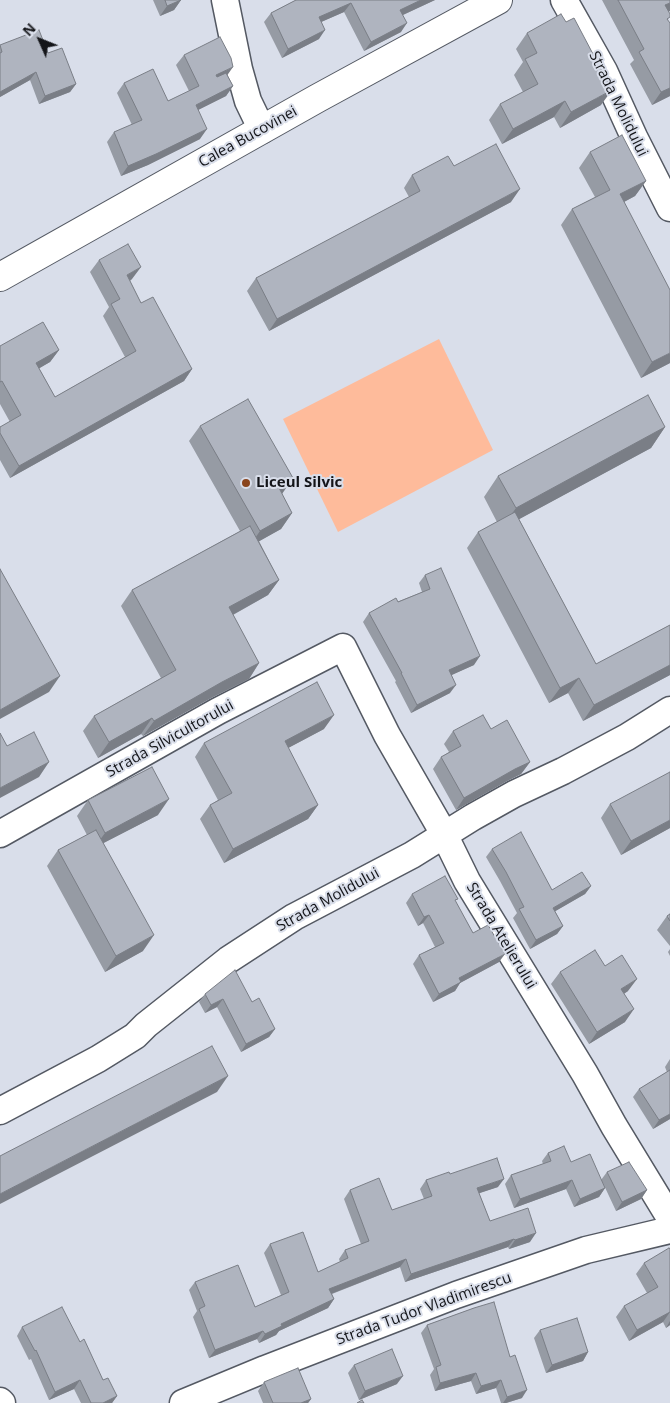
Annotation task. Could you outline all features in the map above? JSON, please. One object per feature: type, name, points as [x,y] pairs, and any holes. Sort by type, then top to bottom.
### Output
[{"type":"highway","name":"Calea Bucovinei","points":[[0,277],[498,0]]},
{"type":"street","points":[[225,0],[248,101],[262,130]]},
{"type":"street","name":"Strada Molidului","points":[[564,0],[604,71],[634,137],[670,208]]},
{"type":"street","name":"Strada Silvicultorului","points":[[0,834],[218,711],[343,647]]},
{"type":"street","name":"Strada Atelierului","points":[[343,647],[387,735],[444,834],[467,881],[585,1074],[614,1126],[663,1190],[670,1218]]},
{"type":"street","name":"Strada Molidului","points":[[0,1111],[98,1059],[135,1036],[146,1024],[228,960],[294,917],[412,855],[444,834],[514,794],[563,771],[627,737],[670,710]]},
{"type":"street","name":"Strada Tudor Vladimirescu","points":[[183,1403],[456,1295],[586,1250],[670,1230]]},
{"type":"shaded area","points":[[439,339],[493,450],[338,532],[283,419]]},
{"type":"building","points":[[165,0],[181,0],[167,6]]},
{"type":"building","points":[[296,0],[421,0],[400,10],[407,23],[371,42],[351,3],[319,17],[325,30],[288,49],[271,13]]},
{"type":"building","points":[[618,0],[670,0],[670,3],[665,5],[670,14],[670,17],[667,19],[670,23],[670,88],[661,92],[639,52],[644,49]]},
{"type":"building","points":[[561,14],[566,22],[574,18],[612,90],[571,112],[565,101],[513,129],[500,104],[538,84],[525,59],[537,53],[527,33]]},
{"type":"building","points":[[39,30],[48,53],[62,48],[76,84],[45,96],[36,72],[0,92],[0,53],[2,52],[0,45]]},
{"type":"building","points":[[220,37],[231,58],[233,67],[216,75],[217,77],[226,73],[233,86],[196,105],[207,129],[128,166],[114,132],[142,120],[124,83],[153,69],[168,101],[199,86],[184,55]]},
{"type":"building","points":[[622,135],[646,181],[620,194],[670,290],[670,353],[652,362],[572,209],[610,190],[590,152]]},
{"type":"building","points":[[496,144],[520,189],[277,319],[256,278],[420,191],[412,175],[448,156],[454,166]]},
{"type":"building","points":[[128,244],[141,267],[127,275],[141,303],[153,297],[192,369],[19,466],[0,433],[0,427],[21,415],[2,381],[0,382],[0,346],[43,322],[59,350],[36,363],[55,397],[136,351],[111,304],[120,299],[99,260]]},
{"type":"building","points":[[648,395],[665,427],[516,508],[498,476]]},
{"type":"building","points":[[248,399],[293,478],[278,486],[292,513],[260,531],[200,426]]},
{"type":"building","points":[[515,512],[596,664],[670,625],[670,665],[594,705],[579,678],[560,688],[478,532]]},
{"type":"building","points":[[250,526],[279,580],[229,607],[259,663],[154,721],[152,718],[109,742],[94,716],[176,670],[132,590]]},
{"type":"building","points":[[441,568],[480,656],[449,670],[456,685],[417,705],[402,673],[369,613],[396,598],[398,602],[430,589],[425,575]]},
{"type":"building","points":[[0,569],[60,676],[0,710]]},
{"type":"building","points":[[317,682],[334,715],[285,741],[318,805],[233,849],[210,805],[232,793],[204,743]]},
{"type":"building","points":[[483,715],[491,729],[507,720],[530,762],[464,798],[441,757],[461,746],[453,731]]},
{"type":"building","points":[[34,732],[49,762],[0,788],[0,733],[7,746]]},
{"type":"building","points":[[152,767],[169,799],[105,833],[88,800]]},
{"type":"building","points":[[670,772],[670,820],[631,841],[610,804]]},
{"type":"building","points":[[96,830],[154,935],[116,956],[58,850]]},
{"type":"building","points":[[521,832],[552,890],[582,872],[591,886],[553,908],[563,926],[536,940],[519,909],[524,907],[492,849]]},
{"type":"building","points":[[445,876],[458,899],[455,900],[473,933],[488,925],[505,954],[459,978],[461,982],[439,994],[419,955],[444,943],[429,915],[424,917],[412,894]]},
{"type":"building","points":[[595,950],[605,966],[622,955],[637,979],[621,989],[634,1009],[597,1032],[560,972]]},
{"type":"building","points":[[235,970],[252,1002],[259,998],[275,1029],[246,1044],[223,999],[211,1005],[205,994]]},
{"type":"building","points":[[212,1046],[228,1076],[0,1194],[0,1156]]},
{"type":"building","points":[[670,1070],[670,1114],[659,1120],[639,1089]]},
{"type":"building","points":[[564,1146],[571,1162],[590,1154],[605,1188],[580,1199],[572,1180],[520,1199],[511,1175],[551,1161],[548,1153]]},
{"type":"building","points":[[497,1158],[504,1179],[477,1188],[490,1221],[528,1208],[536,1233],[411,1274],[406,1259],[329,1289],[334,1299],[281,1324],[282,1326],[265,1334],[263,1331],[215,1350],[199,1309],[205,1306],[195,1282],[238,1265],[255,1307],[289,1292],[270,1244],[303,1232],[318,1272],[348,1258],[345,1250],[369,1241],[350,1190],[379,1178],[392,1210],[432,1196],[426,1180]]},
{"type":"building","points":[[629,1162],[647,1190],[622,1202],[607,1172]]},
{"type":"building","points":[[669,1248],[670,1312],[637,1330],[624,1306],[658,1287],[644,1263]]},
{"type":"building","points":[[494,1302],[510,1357],[515,1355],[527,1390],[507,1397],[501,1380],[481,1386],[476,1373],[440,1383],[436,1367],[441,1365],[427,1325]]},
{"type":"building","points":[[62,1307],[80,1342],[84,1339],[103,1380],[108,1378],[117,1396],[103,1403],[91,1403],[80,1380],[55,1392],[36,1350],[22,1327]]},
{"type":"building","points":[[577,1318],[588,1352],[552,1365],[540,1330]]},
{"type":"building","points":[[392,1349],[403,1376],[365,1391],[354,1365]]},
{"type":"building","points":[[298,1368],[311,1399],[301,1403],[273,1403],[264,1382]]},
{"type":"place","name":"Liceul Silvic","points":[[246,483]]}]
